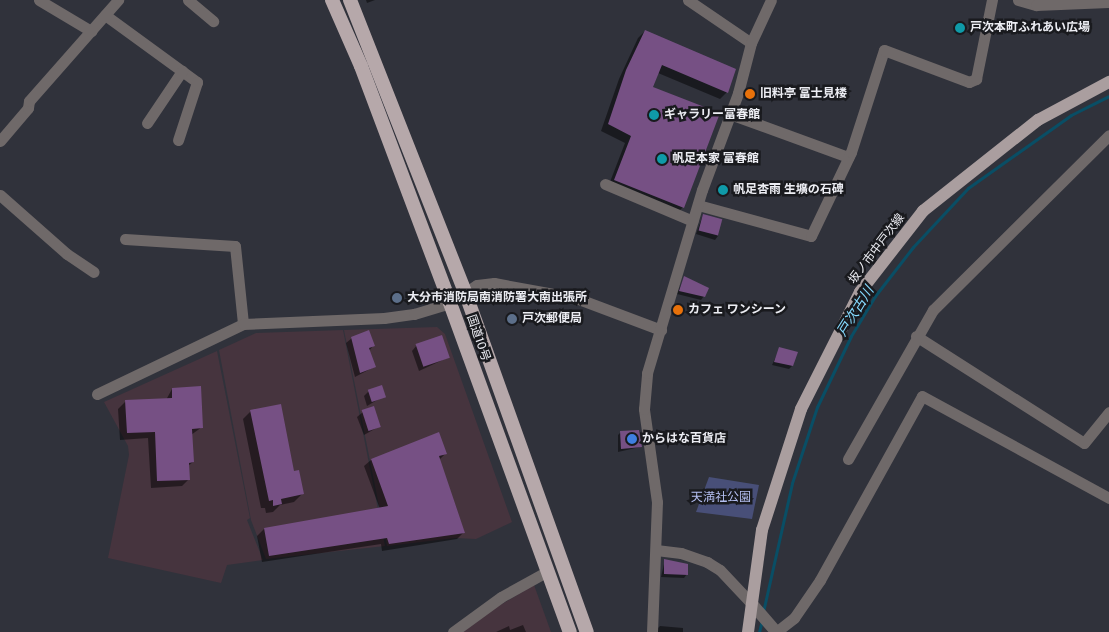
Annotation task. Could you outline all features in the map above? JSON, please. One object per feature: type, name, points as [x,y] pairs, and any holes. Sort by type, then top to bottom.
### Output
[{"type":"highway","name":"国道10号","points":[[332,0],[360,66],[450,303],[546,572],[570,632]]},
{"type":"highway","name":"国道10号","points":[[350,0],[466,292],[587,632]]},
{"type":"main road","name":"坂ノ市中戸次線","points":[[748,632],[755,607],[762,530],[801,409],[860,292],[923,210],[1038,120],[1109,82]]},
{"type":"street","points":[[39,0],[91,31]]},
{"type":"street","points":[[0,141],[28,108],[30,101],[118,0]]},
{"type":"street","points":[[188,0],[213,21]]},
{"type":"street","points":[[688,0],[751,43]]},
{"type":"street","points":[[652,632],[657,502],[644,409],[647,372],[698,205],[730,114],[751,43],[771,0]]},
{"type":"street","points":[[698,205],[811,236],[848,157],[884,50],[970,82],[976,79],[992,0]]},
{"type":"street","points":[[1018,0],[1036,5],[1109,2]]},
{"type":"street","points":[[105,15],[197,82],[178,140]]},
{"type":"street","points":[[147,122],[182,72]]},
{"type":"street","points":[[730,114],[848,157]]},
{"type":"street","points":[[848,459],[932,310],[1109,135]]},
{"type":"street","points":[[605,184],[693,221]]},
{"type":"street","points":[[0,195],[68,254],[94,272]]},
{"type":"street","points":[[125,239],[235,246],[243,324]]},
{"type":"street","points":[[97,394],[243,324],[384,318],[433,310],[450,303],[477,285],[494,283],[526,287],[576,298],[661,330]]},
{"type":"street","points":[[916,336],[1084,443],[1109,412]]},
{"type":"street","points":[[656,550],[681,553],[706,562],[720,570],[774,630],[794,618],[820,580],[922,396],[1109,498]]},
{"type":"street","points":[[454,632],[501,597],[546,572]]},
{"type":"shaded area","points":[[437,327],[445,334],[512,522],[476,539],[455,538],[387,546],[344,330]]},
{"type":"shaded area","points":[[343,330],[385,546],[266,559],[251,520],[219,350],[256,333]]},
{"type":"shaded area","points":[[217,351],[250,518],[247,520],[263,560],[227,565],[221,583],[108,558],[129,455],[128,446],[104,402]]},
{"type":"shaded area","points":[[534,585],[551,632],[463,632],[497,607]]},
{"type":"green space","name":"天満社公園","points":[[709,477],[759,485],[752,519],[696,512]]},
{"type":"building","name":"帆足本家 富春館","points":[[645,30],[736,69],[728,93],[662,65],[653,87],[720,113],[684,208],[614,180],[631,136],[608,124],[626,70]]},
{"type":"building","points":[[703,214],[722,219],[718,236],[699,230]]},
{"type":"building","points":[[684,276],[709,288],[705,297],[679,291]]},
{"type":"building","points":[[369,330],[375,346],[369,348],[376,367],[360,373],[351,337]]},
{"type":"building","points":[[442,335],[450,358],[423,367],[416,344]]},
{"type":"building","points":[[779,347],[798,352],[793,366],[774,362]]},
{"type":"building","points":[[382,385],[386,397],[372,402],[368,390]]},
{"type":"building","points":[[201,386],[203,428],[192,429],[194,462],[189,463],[190,480],[157,481],[155,432],[127,433],[125,400],[172,398],[172,388]]},
{"type":"building","points":[[281,404],[294,471],[299,470],[304,494],[281,499],[282,504],[273,506],[273,500],[269,501],[250,410]]},
{"type":"building","points":[[374,406],[381,427],[368,431],[362,410]]},
{"type":"building","name":"からはな百貨店","points":[[639,430],[642,447],[621,449],[620,431]]},
{"type":"building","points":[[439,432],[447,454],[439,456],[465,533],[389,544],[387,538],[269,556],[264,528],[388,506],[371,459]]},
{"type":"building","points":[[664,559],[688,564],[688,575],[664,574]]},
{"type":"waterway","name":"戸次古川","points":[[763,612],[792,483],[817,407],[851,336],[875,296],[913,247],[968,188],[1071,115],[1109,96]]},
{"type":"waterway","name":"戸次古川","points":[[759,632],[762,620]]},
{"type":"place","name":"戸次本町ふれあい広場","points":[[960,28]]},
{"type":"place","name":"旧料亭 冨士見楼","points":[[750,94]]},
{"type":"place","name":"ギャラリー富春館","points":[[654,115]]},
{"type":"place","name":"帆足本家 富春館","points":[[662,159]]},
{"type":"place","name":"帆足杏雨 生壙の石碑","points":[[723,190]]},
{"type":"place","name":"大分市消防局南消防署大南出張所","points":[[397,298]]},
{"type":"place","name":"カフェ ワンシーン","points":[[678,310]]},
{"type":"place","name":"戸次郵便局","points":[[512,319]]},
{"type":"place","name":"からはな百貨店","points":[[632,439]]}]
